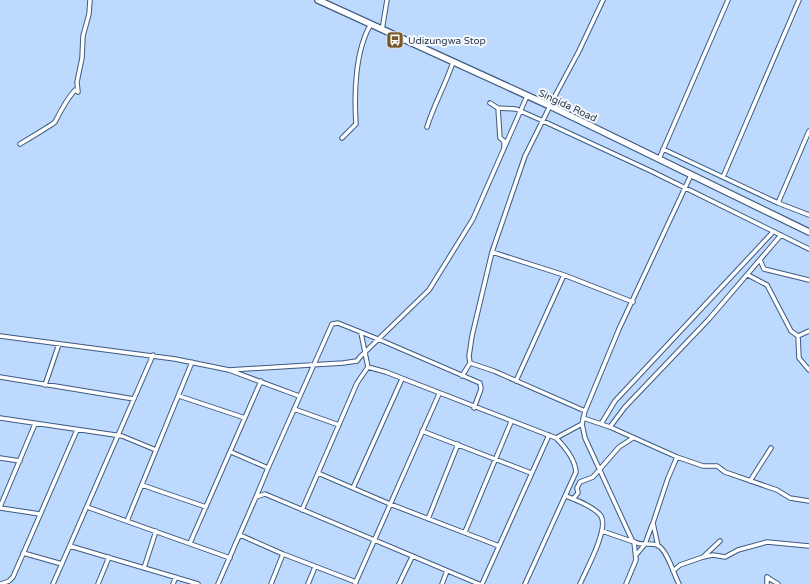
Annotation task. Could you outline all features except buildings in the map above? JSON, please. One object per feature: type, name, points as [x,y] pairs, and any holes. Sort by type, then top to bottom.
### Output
[{"type":"highway","name":"Singida Road","points":[[318,0],[549,106],[809,232]]},
{"type":"street","points":[[20,144],[38,131],[50,126],[55,121],[69,96],[75,90],[78,92],[77,82],[82,58],[83,36],[89,14],[90,0]]},
{"type":"street","points":[[382,30],[387,0]]},
{"type":"street","points":[[462,376],[470,363],[469,356],[472,336],[492,252],[525,156],[549,106],[580,51],[603,0]]},
{"type":"street","points":[[659,159],[728,0]]},
{"type":"street","points":[[724,177],[799,0]]},
{"type":"street","points":[[342,138],[356,124],[356,76],[363,37],[371,24]]},
{"type":"street","points":[[427,127],[434,105],[446,82],[453,62]]},
{"type":"street","points":[[229,370],[357,361],[378,339],[407,314],[429,290],[473,219],[527,96]]},
{"type":"street","points":[[490,103],[498,108],[521,111],[543,121],[686,187],[772,232],[809,249]]},
{"type":"street","points":[[498,108],[500,138],[504,141],[504,148]]},
{"type":"street","points":[[778,203],[809,131]]},
{"type":"street","points":[[663,149],[778,203],[809,214]]},
{"type":"street","points":[[636,555],[634,542],[585,438],[582,424],[585,411],[619,329],[633,302],[691,175]]},
{"type":"street","points":[[601,424],[616,400],[772,232]]},
{"type":"street","points":[[610,427],[625,407],[709,319],[781,235]]},
{"type":"street","points":[[492,252],[564,275],[633,302]]},
{"type":"street","points":[[760,260],[764,269],[809,280]]},
{"type":"street","points":[[516,381],[564,275]]},
{"type":"street","points":[[748,275],[767,285],[791,331],[798,336]]},
{"type":"street","points":[[218,584],[299,396],[332,324],[338,323],[378,339],[482,386],[474,408]]},
{"type":"street","points":[[798,336],[809,331]]},
{"type":"street","points":[[361,333],[368,368]]},
{"type":"street","points":[[0,336],[153,355],[192,362],[229,370],[299,396]]},
{"type":"street","points":[[798,336],[799,358],[809,370]]},
{"type":"street","points":[[46,385],[60,344]]},
{"type":"street","points":[[53,584],[153,355]]},
{"type":"street","points":[[127,521],[192,362]]},
{"type":"street","points":[[470,363],[585,411]]},
{"type":"street","points":[[368,368],[402,378],[474,408],[549,435],[556,438],[563,445],[576,467],[576,472],[525,584]]},
{"type":"street","points":[[302,510],[357,383],[368,368]]},
{"type":"street","points":[[0,377],[134,399]]},
{"type":"street","points":[[353,488],[402,378]]},
{"type":"street","points":[[190,543],[261,381]]},
{"type":"street","points":[[240,535],[355,583],[439,394]]},
{"type":"street","points":[[179,396],[246,418]]},
{"type":"street","points":[[294,409],[339,425]]},
{"type":"street","points":[[0,418],[122,436],[156,450]]},
{"type":"street","points":[[583,418],[610,427],[677,457],[703,466],[717,466],[725,472],[777,490],[790,498],[809,501]]},
{"type":"street","points":[[465,532],[511,422]]},
{"type":"street","points":[[35,424],[0,508],[40,514]]},
{"type":"street","points":[[556,438],[582,424]]},
{"type":"street","points":[[1,584],[9,581],[13,577],[76,430]]},
{"type":"street","points":[[422,430],[531,473]]},
{"type":"street","points":[[256,497],[265,494],[412,557],[480,584],[499,546],[549,435]]},
{"type":"street","points":[[573,499],[578,493],[577,488],[580,482],[593,477],[619,447],[633,438]]},
{"type":"street","points":[[428,519],[458,444]]},
{"type":"street","points":[[750,481],[771,448]]},
{"type":"street","points":[[231,452],[268,468]]},
{"type":"street","points":[[626,584],[636,555],[645,544],[677,457]]},
{"type":"street","points":[[0,458],[20,461]]},
{"type":"street","points":[[318,473],[390,504],[499,546]]},
{"type":"street","points":[[142,485],[206,507]]},
{"type":"street","points":[[566,496],[600,515],[603,522],[602,531],[580,584]]},
{"type":"street","points":[[87,507],[230,558]]},
{"type":"street","points":[[653,523],[658,546],[679,584]]},
{"type":"street","points":[[144,568],[156,531]]},
{"type":"street","points":[[602,531],[634,542],[658,546]]},
{"type":"street","points":[[704,557],[720,541]]},
{"type":"street","points":[[673,571],[683,564],[704,557],[713,555],[726,557],[738,550],[767,542],[809,546]]},
{"type":"street","points":[[70,546],[198,584]]},
{"type":"street","points":[[24,553],[62,564]]},
{"type":"street","points":[[271,584],[283,554]]},
{"type":"street","points":[[98,584],[108,557]]},
{"type":"street","points":[[399,584],[412,557]]},
{"type":"street","points":[[308,584],[315,566]]},
{"type":"street","points":[[442,584],[447,571]]},
{"type":"street","points":[[174,584],[176,577]]},
{"type":"street","points":[[767,584],[767,577],[778,584]]},
{"type":"place","name":"Udizungwa Stop","points":[[395,40]]}]
